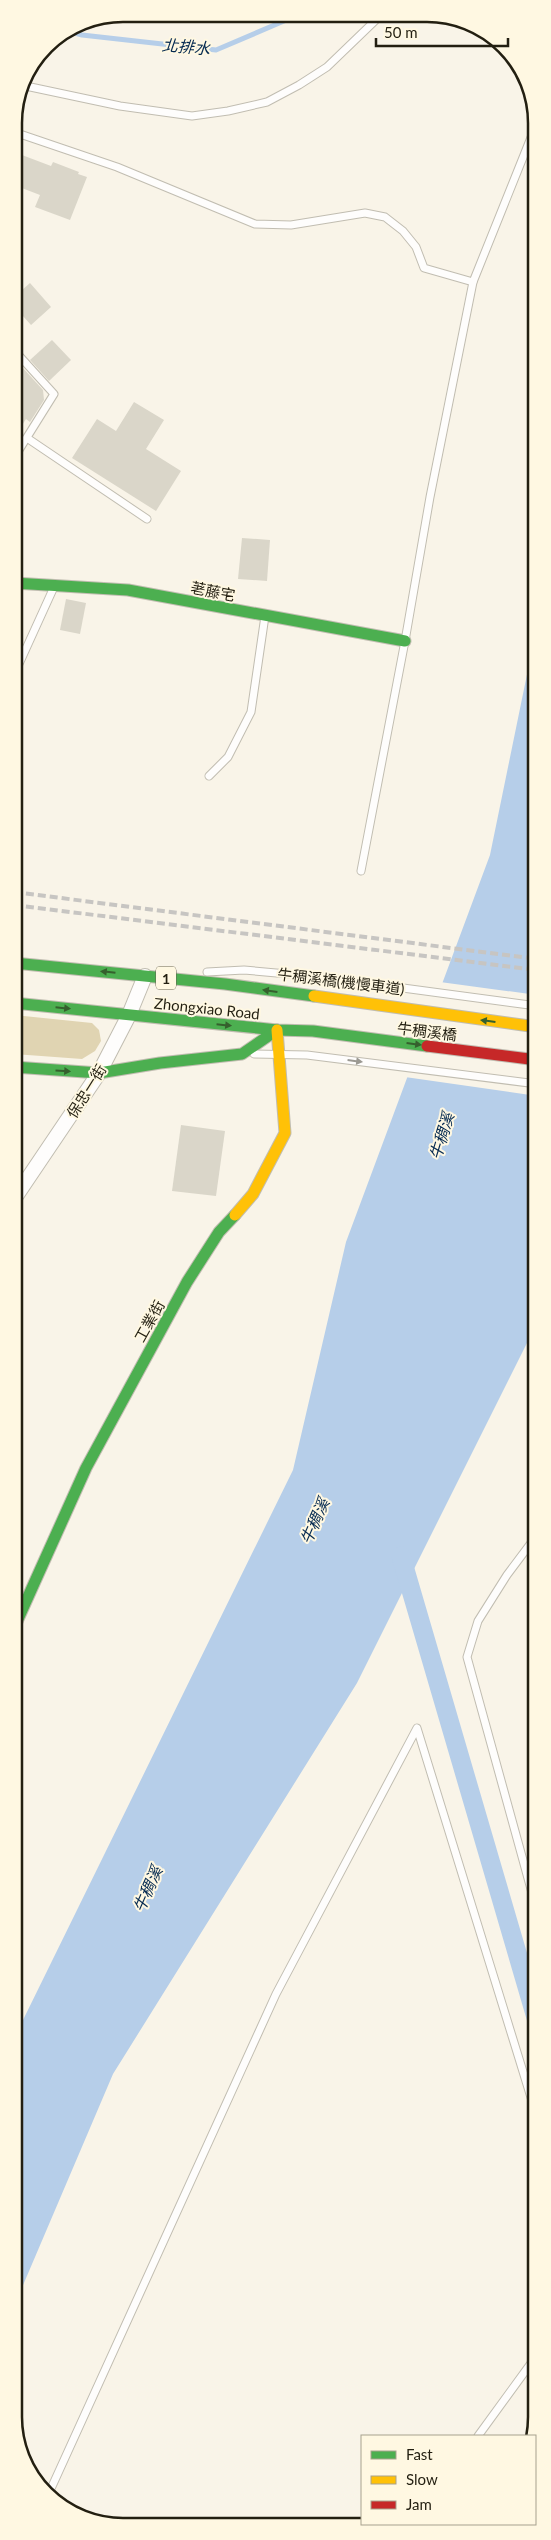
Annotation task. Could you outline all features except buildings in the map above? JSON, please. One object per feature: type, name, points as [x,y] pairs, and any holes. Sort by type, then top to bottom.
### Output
[{"type":"main road","name":"荖藤宅","points":[[23,584],[128,590],[405,641]]},
{"type":"main road","name":"Zhongxiao Road","points":[[23,964],[225,984],[318,998]]},
{"type":"main road","name":"牛稠溪橋","points":[[318,998],[529,1026]]},
{"type":"main road","name":"Zhongxiao Road","points":[[23,1004],[277,1030]]},
{"type":"main road","name":"Zhongxiao Road","points":[[23,1068],[99,1073],[160,1063],[242,1054],[277,1030]]},
{"type":"main road","name":"牛稠溪橋","points":[[277,1030],[313,1031],[529,1059]]},
{"type":"main road","name":"工業街","points":[[22,1609],[86,1468],[182,1291],[219,1232],[253,1194],[285,1133],[277,1030]]},
{"type":"street","name":"保忠一街","points":[[23,1186],[99,1073],[129,1015],[145,976]]},
{"type":"lane","points":[[29,87],[120,106],[192,116],[228,111],[268,102],[299,85],[327,67],[375,22]]},
{"type":"lane","points":[[23,135],[117,167],[255,224],[291,225],[365,213],[385,217],[403,230],[416,247],[424,268],[473,282]]},
{"type":"lane","points":[[361,871],[405,641],[430,497],[473,282],[529,142]]},
{"type":"lane","points":[[23,360],[54,394],[23,444]]},
{"type":"lane","points":[[27,438],[148,519]]},
{"type":"lane","points":[[23,656],[54,587]]},
{"type":"lane","points":[[209,776],[228,757],[251,712],[265,616]]},
{"type":"lane","name":"牛稠溪橋(機慢車道)","points":[[145,976],[244,970],[321,977],[529,1005]]},
{"type":"lane","points":[[242,1054],[307,1055],[529,1083]]},
{"type":"lane","points":[[528,1546],[507,1575],[478,1621],[467,1657],[528,1879]]},
{"type":"lane","points":[[52,2487],[276,1994],[417,1728],[528,2089]]},
{"type":"lane","points":[[479,2435],[528,2368]]},
{"type":"shaded area","points":[[23,1016],[92,1023],[99,1030],[101,1041],[95,1051],[82,1059],[23,1055]]},
{"type":"water","name":"牛稠溪","points":[[529,666],[528,1340],[357,1683],[113,2074],[22,2287],[22,2022],[293,1470],[346,1242],[490,855]]},
{"type":"pier","points":[[440,982],[529,994],[529,1095],[405,1077]]},
{"type":"waterway","name":"北排水","points":[[78,34],[216,50],[282,22]]},
{"type":"waterway","points":[[401,1556],[528,1991]]},
{"type":"railway","points":[[23,893],[529,958]]},
{"type":"railway","points":[[23,906],[529,969]]},
{"type":"traffic: fast","points":[[23,584],[128,590],[405,641]]},
{"type":"traffic: fast","points":[[23,964],[225,984],[314,996]]},
{"type":"traffic: fast","points":[[23,1004],[277,1030],[313,1031],[427,1046]]},
{"type":"traffic: fast","points":[[23,1068],[99,1073],[160,1063],[242,1054],[277,1030]]},
{"type":"traffic: fast","points":[[22,1609],[86,1468],[187,1282],[219,1232],[235,1215]]},
{"type":"traffic: slow","points":[[314,996],[529,1026]]},
{"type":"traffic: slow","points":[[235,1215],[253,1194],[285,1133],[277,1030]]},
{"type":"traffic: jam","points":[[427,1046],[529,1059]]}]
